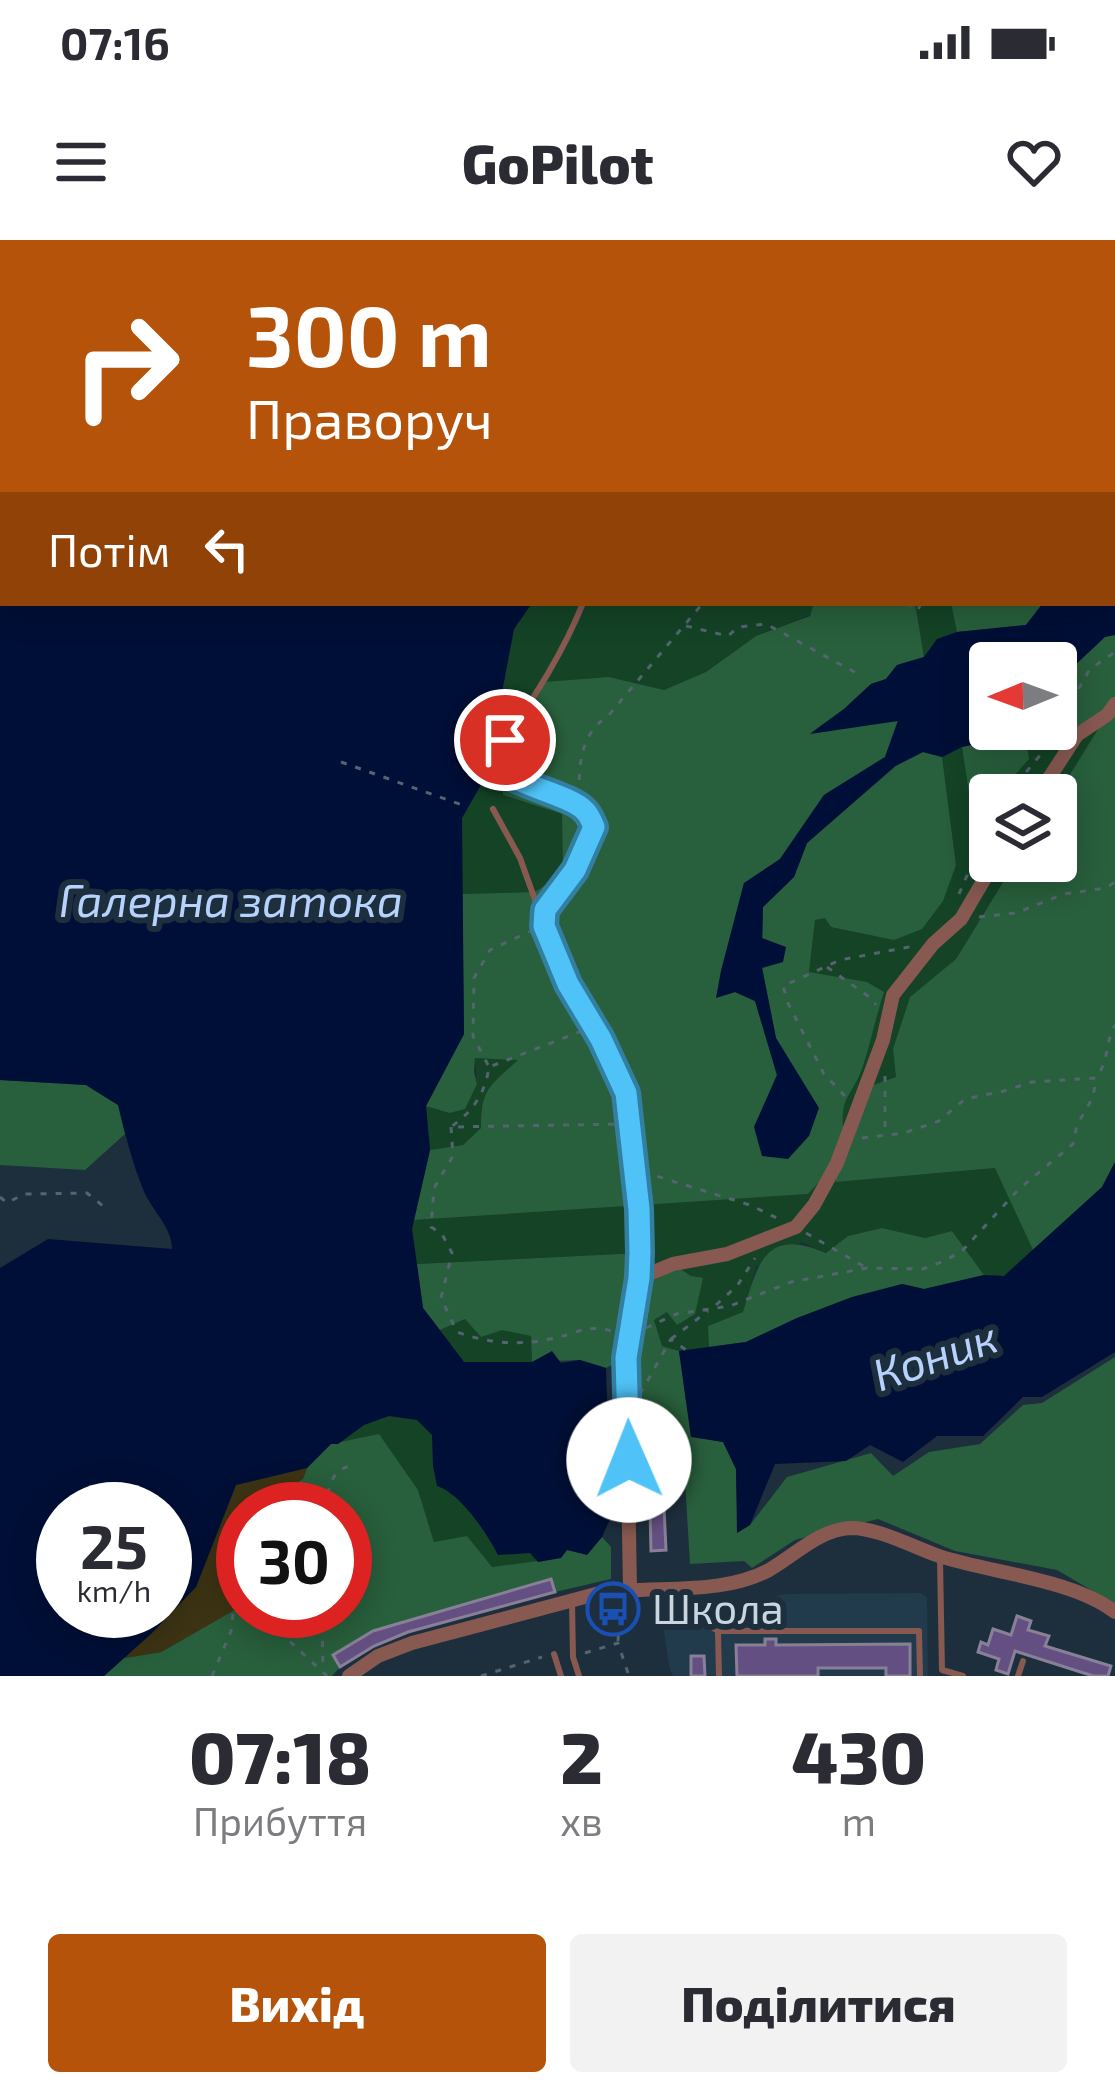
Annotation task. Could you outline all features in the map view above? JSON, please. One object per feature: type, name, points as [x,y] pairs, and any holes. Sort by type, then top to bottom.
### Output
[{"type":"street","points":[[1077,735],[1115,704]]},
{"type":"street","points":[[625,1595],[628,1336],[639,1278],[796,1227],[814,1205],[845,1142],[883,1040],[893,995],[980,882]]},
{"type":"street","points":[[349,1676],[378,1656],[412,1643],[596,1594],[625,1595],[745,1580],[834,1531],[849,1528],[1085,1594],[1115,1612]]},
{"type":"lane","points":[[544,926],[545,910],[575,870],[594,827],[579,805],[512,777],[505,740],[544,682],[582,606]]},
{"type":"lane","points":[[493,809],[520,858],[568,984],[626,1093],[639,1209],[639,1278]]},
{"type":"lane","points":[[940,1556],[942,1670],[963,1676]]},
{"type":"lane","points":[[652,1590],[718,1631],[920,1631],[920,1676]]},
{"type":"lane","points":[[572,1602],[573,1657],[579,1676]]},
{"type":"lane","points":[[718,1631],[719,1676]]},
{"type":"lane","points":[[554,1654],[561,1676]]},
{"type":"lane","points":[[1018,1676],[1023,1661]]},
{"type":"path","points":[[579,805],[579,755],[600,720],[701,606]]},
{"type":"path","points":[[684,626],[728,636],[738,627],[766,623],[860,675]]},
{"type":"path","points":[[1077,692],[1090,669],[1115,652]]},
{"type":"path","points":[[1024,774],[1044,750]]},
{"type":"path","points":[[341,762],[468,807]]},
{"type":"path","points":[[969,871],[957,913],[1016,913],[1064,894],[1106,888],[1115,882]]},
{"type":"path","points":[[451,1127],[473,1110],[487,1080],[489,1067],[473,1036],[474,979],[490,950],[544,926]]},
{"type":"path","points":[[857,1108],[824,1074],[782,986],[840,959],[933,944]]},
{"type":"path","points":[[826,966],[872,999],[887,1021]]},
{"type":"path","points":[[451,1127],[453,1156],[434,1188],[431,1227],[442,1234],[452,1253],[441,1298],[457,1331],[480,1341],[502,1343],[547,1340],[596,1327],[628,1336],[676,1314],[730,1306],[790,1282],[866,1268],[923,1269],[962,1251],[1019,1189],[1073,1144],[1096,1078],[1105,1067],[1115,1025]]},
{"type":"path","points":[[489,1067],[593,1026]]},
{"type":"path","points":[[885,1076],[885,1134]]},
{"type":"path","points":[[845,1142],[904,1133],[939,1121],[965,1099],[1032,1082],[1096,1078]]},
{"type":"path","points":[[451,1127],[629,1124]]},
{"type":"path","points":[[635,1171],[750,1205],[866,1268]]},
{"type":"path","points":[[0,1208],[24,1194],[87,1193],[103,1206]]},
{"type":"path","points":[[0,1197],[8,1203]]},
{"type":"path","points":[[628,1416],[671,1340],[737,1286],[768,1239]]},
{"type":"path","points":[[671,1340],[686,1350]]},
{"type":"path","points":[[331,1482],[341,1468],[353,1465]]},
{"type":"path","points":[[625,1595],[618,1643],[629,1676]]},
{"type":"path","points":[[212,1676],[228,1638]]},
{"type":"path","points":[[286,1638],[325,1674]]},
{"type":"path","points":[[323,1638],[325,1674]]},
{"type":"path","points":[[573,1657],[618,1643]]},
{"type":"path","points":[[481,1676],[554,1654]]},
{"type":"shaded area","points":[[920,1593],[927,1597],[928,1676],[673,1676],[669,1666],[663,1624],[692,1620],[699,1609],[707,1613],[785,1594]]},
{"type":"green space","points":[[530,606],[813,606],[810,615],[756,636],[706,672],[664,690],[609,677],[505,740],[498,760],[503,795],[562,814],[563,875],[534,892],[462,894],[462,818],[486,776],[514,629]]},
{"type":"green space","points":[[813,606],[916,606],[924,657],[897,665],[886,679],[871,684],[812,732],[898,720],[885,757],[824,795],[780,859],[744,883],[717,997],[735,992],[755,1001],[777,1075],[754,1127],[818,1108],[776,1038],[762,967],[763,907],[794,877],[807,843],[896,766],[923,752],[942,757],[956,865],[943,901],[922,929],[894,940],[831,927],[825,918],[815,920],[809,972],[867,982],[884,992],[863,1066],[844,1105],[844,1138],[865,1088],[896,1077],[893,1049],[910,997],[956,959],[1003,882],[1077,882],[1077,774],[1070,774],[1105,718],[1077,735],[1077,663],[1105,636],[1115,635],[1115,1162],[1102,1187],[1033,1250],[995,1168],[836,1182],[836,1164],[808,1194],[414,1220],[430,1150],[463,1145],[481,1128],[489,1089],[518,1060],[475,1058],[477,1084],[465,1109],[449,1113],[426,1106],[464,1034],[462,894],[534,892],[563,875],[562,814],[503,795],[498,760],[505,740],[544,682],[609,677],[664,690],[706,672],[756,636],[810,616]]},
{"type":"green space","points":[[916,606],[952,606],[957,632],[937,639],[924,657]]},
{"type":"green space","points":[[952,606],[1041,606],[1026,625],[957,632]]},
{"type":"green space","points":[[1107,715],[1070,774],[1013,774],[1028,759],[1027,750],[1077,750],[1077,734]]},
{"type":"green space","points":[[962,747],[969,792],[969,882],[1003,882],[956,959],[910,997],[896,1077],[845,1142],[844,1098],[863,1066],[868,1042],[809,972],[815,920],[956,865],[942,757]]},
{"type":"green space","points":[[962,747],[1028,750],[1029,759],[1016,774],[969,774],[969,793]]},
{"type":"green space","points":[[475,1058],[520,1060],[481,1110],[481,1128],[463,1145],[430,1150],[426,1106],[448,1113],[477,1084]]},
{"type":"green space","points":[[0,1080],[86,1085],[118,1105],[125,1134],[85,1170],[0,1165]]},
{"type":"green space","points":[[837,1163],[836,1182],[996,1168],[1033,1250],[1004,1276],[984,1275],[952,1231],[925,1238],[882,1228],[848,1236],[826,1253],[802,1242],[756,1267],[743,1312],[709,1326],[709,1347],[679,1351],[661,1346],[654,1319],[667,1312],[691,1276],[673,1264],[639,1278],[639,1253],[417,1264],[414,1220],[807,1194]]},
{"type":"green space","points":[[882,1228],[925,1238],[952,1231],[984,1275],[924,1289],[902,1284],[797,1318],[746,1342],[709,1347],[708,1326],[743,1312],[760,1265],[777,1247],[790,1244],[826,1253],[848,1236]]},
{"type":"green space","points":[[640,1253],[640,1278],[673,1264],[703,1278],[695,1314],[677,1325],[667,1312],[654,1320],[662,1346],[679,1351],[691,1436],[723,1442],[736,1469],[738,1532],[750,1525],[787,1477],[871,1453],[893,1476],[929,1452],[980,1444],[1023,1405],[1042,1403],[1115,1357],[1115,1604],[1057,1570],[955,1551],[878,1519],[795,1540],[752,1568],[744,1561],[690,1564],[685,1481],[636,1484],[633,1359],[606,1368],[580,1360],[532,1362],[531,1336],[502,1330],[481,1337],[465,1319],[440,1330],[423,1308],[417,1264]]},
{"type":"green space","points":[[465,1319],[531,1336],[532,1362],[464,1362],[440,1330]]},
{"type":"green space","points":[[606,1368],[611,1517],[602,1537],[561,1558],[492,1567],[434,1542],[418,1490],[338,1444],[412,1387]]},
{"type":"green space","points":[[379,1434],[418,1490],[434,1542],[467,1536],[492,1567],[560,1558],[567,1550],[587,1554],[602,1537],[611,1547],[611,1579],[555,1592],[550,1579],[372,1632],[372,1482],[297,1482],[331,1444]]},
{"type":"green space","points":[[216,1620],[216,1638],[362,1638],[334,1655],[340,1667],[332,1676],[104,1676],[124,1658],[161,1652]]},
{"type":"sand","points":[[307,1468],[298,1482],[249,1482]]},
{"type":"sand","points":[[216,1536],[216,1620],[192,1634],[192,1591]]},
{"type":"sand","points":[[144,1638],[185,1638],[161,1652],[124,1658]]},
{"type":"water","name":"Галерна затока","points":[[0,606],[530,606],[514,629],[486,776],[462,818],[464,1034],[426,1106],[430,1150],[412,1229],[423,1308],[464,1362],[532,1362],[552,1351],[561,1363],[580,1360],[606,1368],[611,1517],[587,1555],[567,1550],[561,1558],[538,1562],[530,1553],[498,1555],[464,1505],[437,1486],[432,1435],[417,1420],[389,1416],[331,1444],[307,1468],[249,1482],[216,1482],[216,1536],[192,1591],[192,1482],[36,1482],[36,1638],[147,1638],[104,1676],[0,1676],[0,1268],[48,1239],[172,1249],[169,1233],[139,1179],[118,1105],[86,1085],[0,1080]]},
{"type":"water","points":[[1041,606],[1115,606],[1115,635],[1105,637],[1077,663],[1077,642],[969,642],[969,746],[942,757],[923,752],[895,766],[807,843],[794,877],[763,907],[762,938],[786,947],[783,962],[762,968],[776,1038],[819,1108],[809,1136],[788,1159],[762,1156],[754,1127],[777,1075],[755,1001],[735,992],[716,998],[744,883],[780,859],[824,795],[885,757],[898,721],[810,734],[871,684],[886,679],[897,665],[924,657],[937,639],[957,632],[1026,625]]},
{"type":"water","name":"Коник","points":[[1115,1162],[1115,1352],[1042,1397],[1023,1397],[983,1436],[937,1436],[903,1462],[870,1445],[846,1461],[775,1464],[750,1525],[737,1533],[736,1469],[723,1442],[691,1437],[679,1351],[746,1342],[852,1297],[902,1284],[924,1289],[984,1275],[1004,1276],[1102,1187]]},
{"type":"building","points":[[664,1507],[666,1550],[651,1551],[650,1508]]},
{"type":"building","points":[[551,1579],[555,1592],[408,1632],[340,1667],[333,1655],[361,1638],[372,1638],[373,1631]]},
{"type":"building","points":[[1017,1616],[1031,1621],[1028,1630],[1049,1636],[1045,1646],[1111,1666],[1108,1676],[1093,1676],[1015,1651],[1008,1674],[996,1670],[999,1659],[978,1652],[981,1642],[988,1645],[993,1629],[1011,1635]]},
{"type":"building","points":[[765,1639],[776,1639],[776,1645],[910,1644],[910,1676],[886,1676],[886,1668],[818,1668],[818,1676],[737,1676],[736,1645],[765,1645]]},
{"type":"building","points":[[691,1656],[704,1656],[705,1676],[691,1676]]},
{"type":"place","name":"Школа","points":[[613,1609]]},
{"type":"route","points":[[505,740],[512,777],[579,805],[594,827],[575,870],[545,910],[544,926],[568,984],[626,1093],[640,1253],[626,1358],[629,1460]]}]
